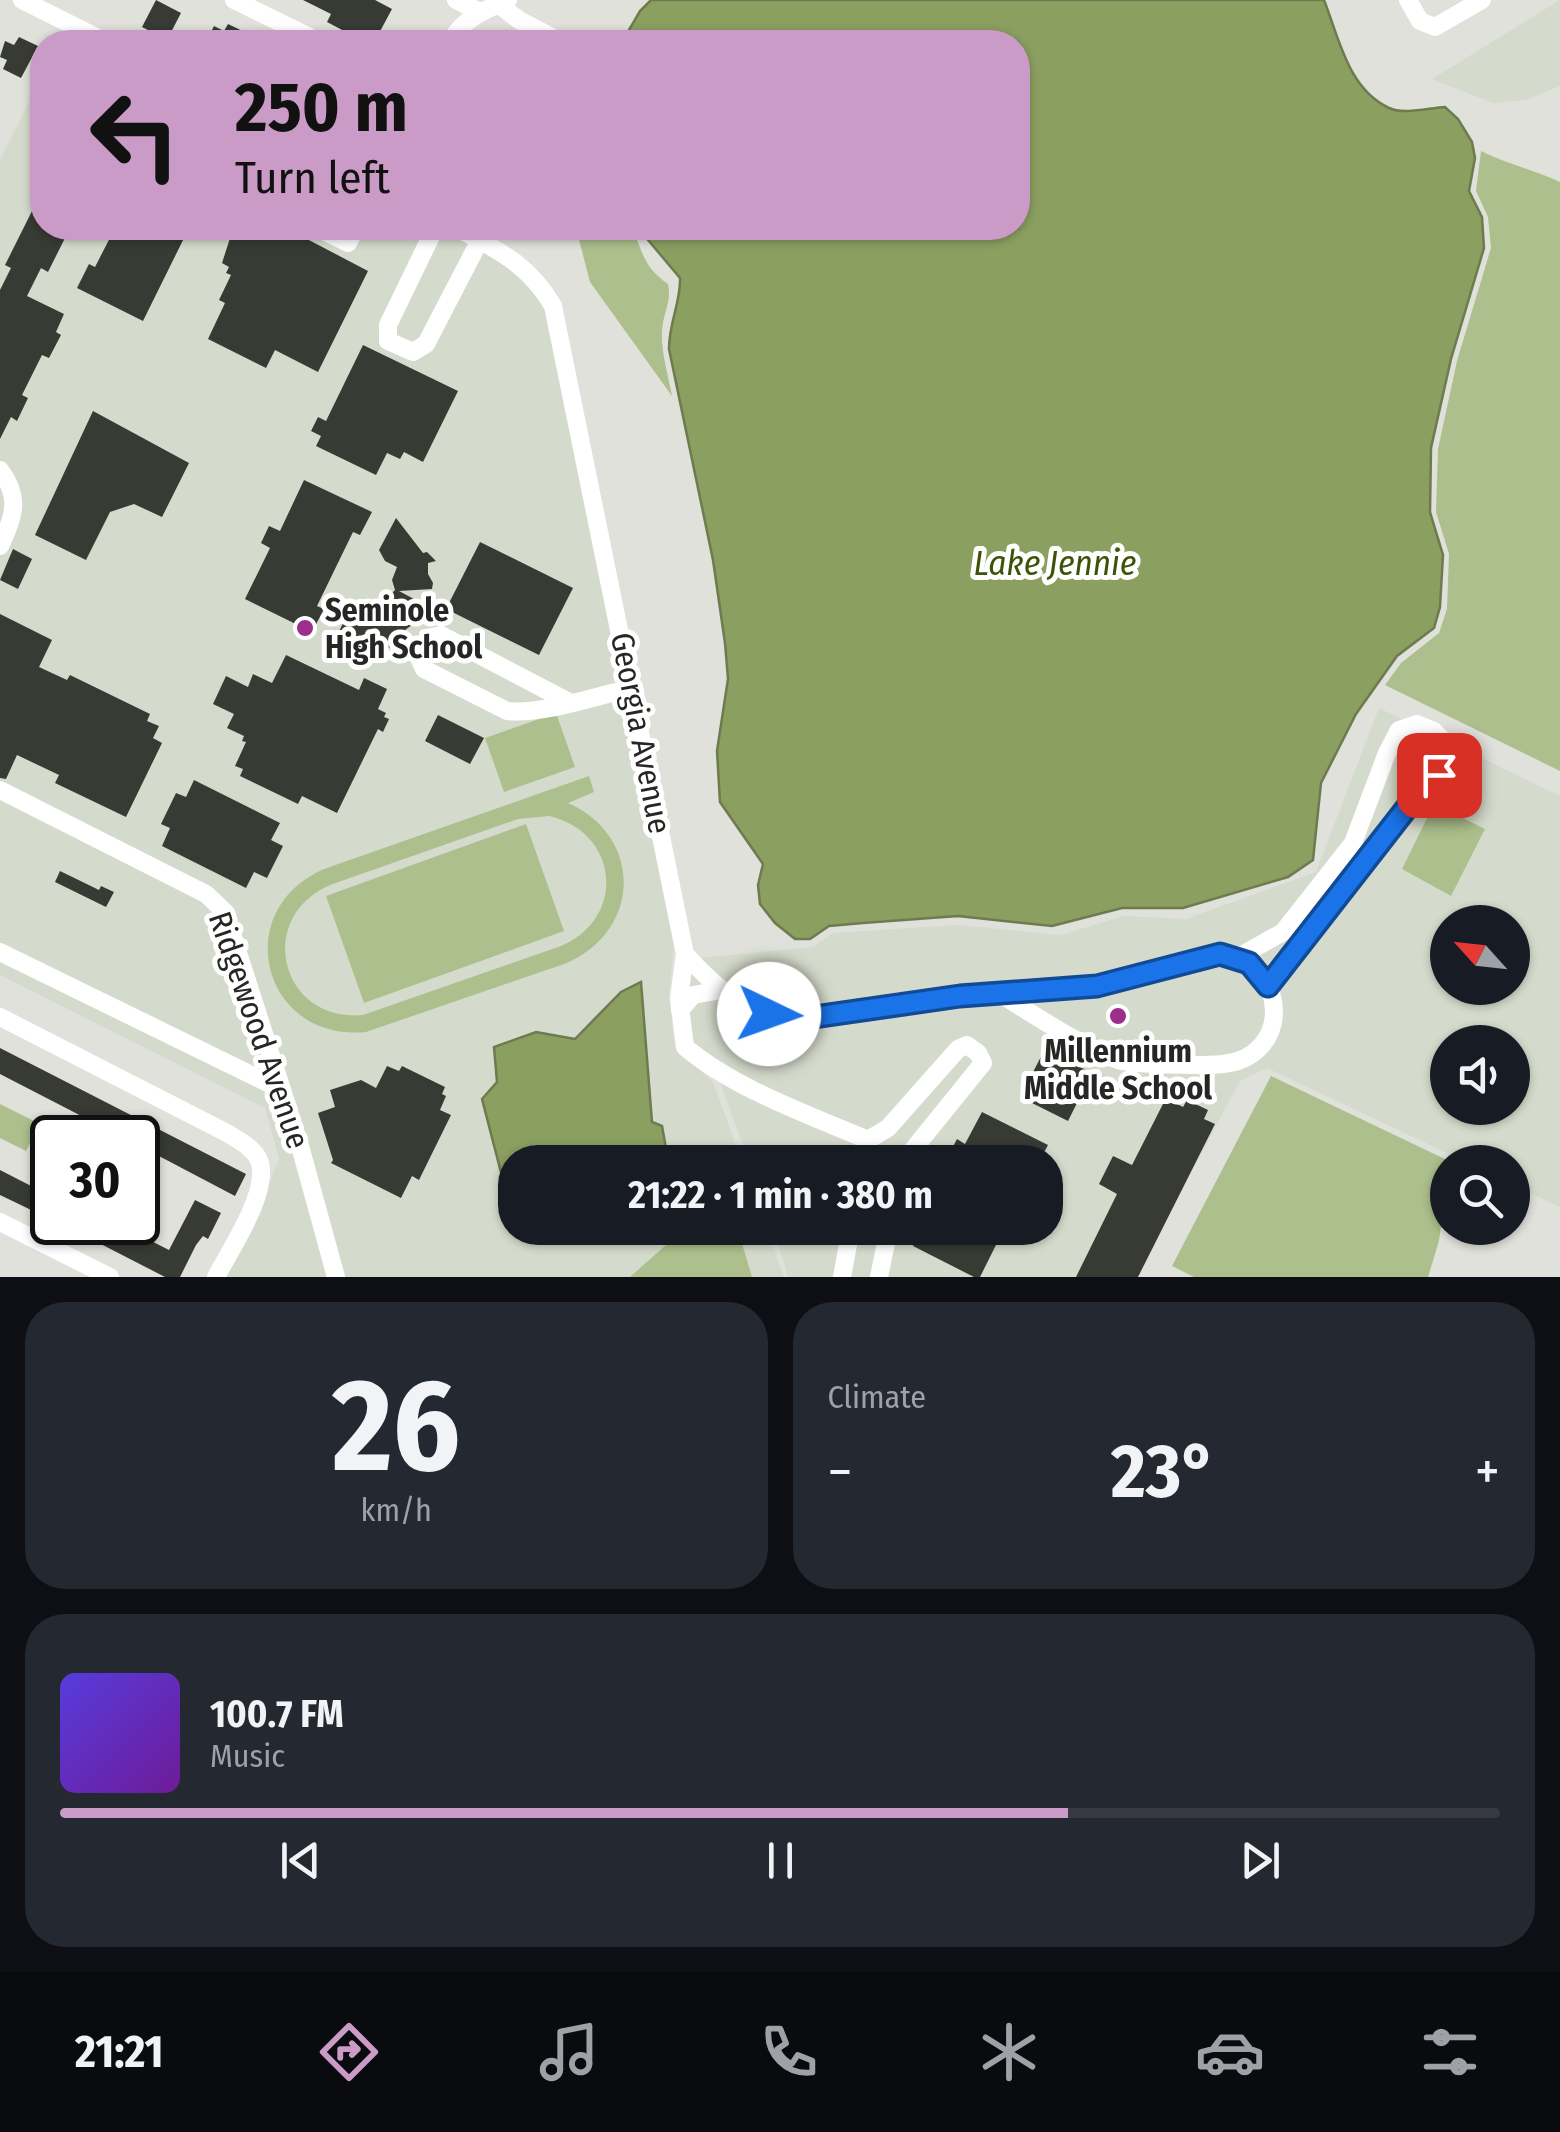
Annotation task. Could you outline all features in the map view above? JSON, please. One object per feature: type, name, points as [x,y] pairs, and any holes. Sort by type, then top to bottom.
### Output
[{"type":"street","points":[[22,0],[82,30]]},
{"type":"street","points":[[234,0],[295,30]]},
{"type":"street","points":[[456,0],[492,4],[539,30]]},
{"type":"street","points":[[1408,0],[1420,21],[1436,27],[1482,0]]},
{"type":"street","points":[[458,30],[492,4]]},
{"type":"street","points":[[430,240],[388,325],[388,340],[413,352],[426,344],[480,240]]},
{"type":"street","name":"Georgia Avenue","points":[[480,240],[526,268],[552,306],[685,954],[680,1010]]},
{"type":"street","points":[[0,470],[11,485],[16,503],[0,546]]},
{"type":"street","points":[[569,702],[441,635],[432,637],[420,660],[424,669],[507,711],[519,712],[569,702],[632,688]]},
{"type":"street","points":[[1235,959],[1283,932],[1354,843],[1399,730],[1417,724],[1434,731],[1446,744],[1444,768],[1407,808],[1268,986]]},
{"type":"street","name":"Ridgewood Avenue","points":[[0,790],[218,903],[225,912],[336,1277]]},
{"type":"street","points":[[0,952],[282,1090]]},
{"type":"street","points":[[685,954],[721,990],[745,1007],[793,1020],[999,993],[1097,986],[1220,954],[1249,963],[1276,1000],[1274,1024],[1256,1053],[1225,1064],[1122,1062],[999,993]]},
{"type":"street","points":[[721,990],[693,995],[680,1010],[685,1047],[703,1062],[800,1112],[868,1140]]},
{"type":"street","name":"Ridgewood Avenue","points":[[0,1017],[227,1133],[255,1154],[261,1169],[260,1188],[216,1277]]},
{"type":"street","points":[[867,1145],[868,1140],[888,1128],[958,1049],[967,1045],[983,1063],[917,1145]]},
{"type":"street","points":[[0,1222],[110,1277]]},
{"type":"street","points":[[842,1277],[848,1245]]},
{"type":"street","points":[[879,1277],[886,1245]]},
{"type":"shaded area","points":[[1560,0],[1560,86],[1527,100],[1493,103],[1432,79]]},
{"type":"shaded area","name":"Seminole High School","points":[[30,100],[30,240],[464,240],[507,262],[546,309],[674,947],[669,995],[675,1048],[713,1082],[736,1145],[498,1145],[498,1245],[772,1245],[784,1277],[223,1277],[279,1159],[265,1108],[0,975],[0,160]]},
{"type":"shaded area","points":[[1481,151],[1560,182],[1560,771],[1385,685],[1401,663],[1439,633],[1447,609],[1449,554],[1436,512],[1438,449],[1457,361],[1491,248],[1488,217],[1476,191]]},
{"type":"shaded area","points":[[579,240],[637,240],[648,265],[668,284],[662,339],[672,396],[590,282]]},
{"type":"shaded area","name":"Millennium Middle School","points":[[1379,708],[1560,796],[1560,1207],[1530,1193],[1530,1145],[1430,1145],[1267,1068],[1240,1081],[1135,1277],[788,1277],[778,1245],[1063,1245],[1063,1145],[743,1145],[720,1082],[679,1043],[679,960],[813,947],[833,933],[957,925],[1061,935],[1123,916],[1186,919],[1316,872]]},
{"type":"shaded area","points":[[556,713],[575,767],[504,792],[485,738]]},
{"type":"shaded area","points":[[589,776],[594,792],[568,803],[593,818],[610,837],[620,859],[624,883],[620,907],[609,929],[592,948],[567,963],[366,1032],[330,1030],[302,1017],[282,996],[270,970],[268,941],[276,913],[294,888],[324,869]],"holes":[[[549,816],[572,825],[590,839],[601,857],[606,876],[605,897],[597,916],[582,933],[561,946],[363,1015],[335,1013],[313,1003],[296,986],[287,965],[285,943],[292,920],[306,900],[330,885],[518,819]]]},
{"type":"shaded area","points":[[1434,804],[1485,829],[1451,896],[1402,869]]},
{"type":"shaded area","points":[[526,824],[564,931],[364,1003],[326,896]]},
{"type":"shaded area","points":[[1271,1076],[1430,1152],[1430,1245],[1438,1245],[1428,1277],[1194,1277],[1172,1266]]},
{"type":"shaded area","points":[[0,1104],[30,1119],[30,1143],[26,1151],[0,1138]]},
{"type":"shaded area","points":[[666,1245],[742,1245],[752,1277],[630,1277]]},
{"type":"water","name":"Lake Jennie","points":[[651,0],[1324,0],[1354,75],[1375,99],[1402,111],[1445,107],[1458,119],[1472,142],[1475,158],[1469,191],[1482,217],[1484,248],[1451,359],[1431,448],[1430,512],[1443,555],[1440,607],[1434,628],[1397,656],[1356,714],[1321,783],[1313,860],[1288,877],[1183,908],[1122,908],[1052,926],[958,916],[829,926],[810,939],[795,939],[775,923],[760,904],[758,885],[763,864],[720,802],[717,751],[728,679],[713,560],[669,349],[680,278],[648,240],[1030,240],[1030,30],[629,30]]},
{"type":"water","points":[[641,982],[652,1122],[662,1126],[665,1145],[498,1145],[498,1161],[482,1099],[497,1082],[494,1047],[536,1032],[575,1039],[621,992]]},
{"type":"building","points":[[156,0],[181,13],[172,30],[142,27]]},
{"type":"building","points":[[303,0],[375,0],[392,9],[381,30],[342,30],[327,22],[331,14]]},
{"type":"building","points":[[19,37],[30,42],[30,61],[21,78],[3,69],[7,60],[0,57],[5,41],[14,45]]},
{"type":"building","points":[[30,215],[30,240],[64,240],[48,272],[41,268],[27,296],[64,314],[56,332],[61,335],[49,358],[42,355],[22,395],[28,398],[17,421],[11,417],[0,439],[0,290],[11,268],[5,265]]},
{"type":"building","points":[[109,240],[183,240],[143,321],[77,288],[89,264],[95,267]]},
{"type":"building","points":[[229,240],[309,240],[368,271],[318,372],[275,350],[266,368],[208,339],[225,303],[219,300],[231,275],[226,273],[229,267],[222,263]]},
{"type":"building","points":[[363,345],[458,391],[423,462],[404,452],[400,459],[387,453],[376,475],[316,446],[321,436],[311,431],[318,417],[326,421]]},
{"type":"building","points":[[93,411],[189,463],[162,517],[134,504],[110,512],[86,560],[35,535]]},
{"type":"building","points":[[304,480],[372,512],[360,535],[353,532],[317,606],[324,609],[312,632],[245,599],[270,548],[261,543],[269,526],[280,531]]},
{"type":"building","points":[[396,518],[423,553],[436,561],[428,563],[432,589],[399,591],[427,606],[425,615],[388,643],[390,647],[383,653],[332,646],[346,617],[360,614],[371,618],[388,604],[395,590],[392,580],[397,567],[385,561],[379,550]]},
{"type":"building","points":[[480,542],[573,588],[539,655],[446,609]]},
{"type":"building","points":[[13,549],[32,559],[18,589],[0,580]]},
{"type":"building","points":[[0,614],[52,640],[39,667],[67,680],[70,675],[150,714],[147,721],[159,726],[153,738],[162,743],[126,817],[55,783],[59,775],[17,755],[6,779],[0,778]]},
{"type":"building","points":[[286,655],[359,690],[364,678],[387,689],[378,709],[389,719],[383,732],[378,729],[337,813],[302,796],[298,804],[240,776],[243,769],[235,766],[246,742],[242,741],[244,736],[227,728],[234,714],[213,704],[226,676],[248,687],[253,674],[272,683]]},
{"type":"building","points":[[438,715],[484,738],[470,764],[425,741]]},
{"type":"building","points":[[194,780],[280,823],[271,840],[283,846],[267,878],[254,872],[246,888],[162,846],[170,828],[161,824],[176,793],[186,797]]},
{"type":"building","points":[[60,871],[99,890],[101,886],[114,892],[106,907],[55,882]]},
{"type":"building","points":[[0,1048],[131,1115],[79,1115],[0,1074]]},
{"type":"building","points":[[1045,1049],[1092,1073],[1068,1121],[1020,1097]]},
{"type":"building","points":[[387,1066],[399,1071],[402,1066],[445,1087],[440,1110],[451,1115],[419,1180],[412,1176],[401,1198],[331,1163],[318,1113],[335,1107],[330,1090],[361,1080],[376,1088]]},
{"type":"building","points":[[1166,1098],[1183,1107],[1187,1100],[1208,1110],[1204,1119],[1215,1124],[1138,1277],[1076,1277],[1117,1194],[1099,1184],[1113,1156],[1132,1165]]},
{"type":"building","points":[[982,1112],[1048,1145],[954,1145],[957,1139],[965,1144]]},
{"type":"building","points":[[160,1130],[246,1174],[235,1196],[160,1157]]},
{"type":"building","points":[[0,1170],[30,1185],[30,1209],[0,1195]]},
{"type":"building","points":[[195,1200],[221,1213],[208,1239],[203,1236],[196,1245],[180,1277],[165,1277],[103,1245],[159,1245],[169,1250]]},
{"type":"building","points":[[914,1245],[996,1245],[980,1277]]},
{"type":"place","name":"Seminole High School","points":[[305,628]]},
{"type":"place","name":"Millennium Middle School","points":[[1118,1016]]},
{"type":"route","points":[[769,1014],[793,1020],[960,996],[1097,986],[1220,954],[1249,963],[1268,986],[1416,796],[1439,775]]}]
